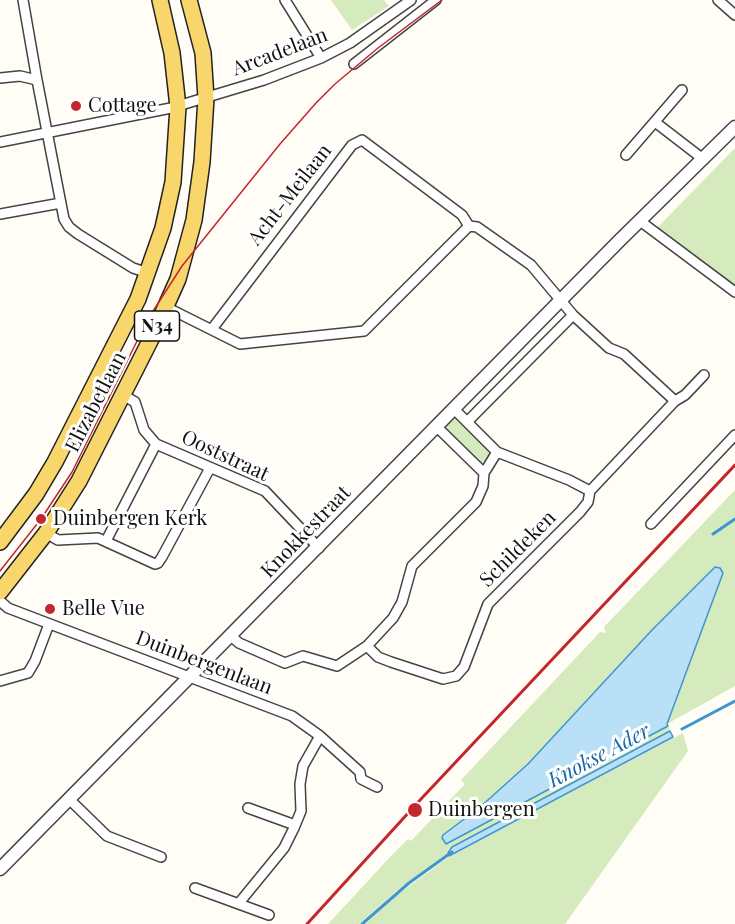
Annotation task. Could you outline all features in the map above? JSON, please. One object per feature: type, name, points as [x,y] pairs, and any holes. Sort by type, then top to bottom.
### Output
[{"type":"main road","name":"Elizabetlaan","points":[[0,542],[36,494],[55,462],[124,328],[148,273],[163,228],[176,155],[178,106],[172,53],[160,0]]},
{"type":"main road","name":"Elizabetlaan","points":[[0,592],[46,533],[79,481],[166,307],[180,272],[194,220],[202,162],[206,98],[203,53],[189,0]]},
{"type":"street","points":[[23,0],[64,219],[69,227],[133,268],[148,273]]},
{"type":"street","points":[[285,0],[321,58]]},
{"type":"street","name":"Arcadelaan","points":[[0,142],[178,106],[264,80],[321,58],[366,33],[411,0]]},
{"type":"street","name":"Arcadelaan","points":[[354,64],[436,0]]},
{"type":"street","points":[[717,0],[735,15]]},
{"type":"street","points":[[366,33],[377,46]]},
{"type":"street","points":[[0,78],[20,76],[37,80]]},
{"type":"street","points":[[626,155],[682,90]]},
{"type":"street","points":[[655,122],[703,159]]},
{"type":"street","name":"Knokkestraat","points":[[0,869],[560,301],[735,127]]},
{"type":"street","name":"Acht-Meilaan","points":[[212,329],[357,141],[366,142],[462,215],[469,226],[477,227],[531,265],[560,301]]},
{"type":"street","points":[[0,214],[61,203]]},
{"type":"street","points":[[640,221],[735,292]]},
{"type":"street","points":[[166,307],[240,344],[364,331],[469,226]]},
{"type":"street","points":[[560,301],[609,348],[624,354],[675,401]]},
{"type":"street","points":[[466,422],[573,315]]},
{"type":"street","name":"Schildeken","points":[[367,646],[378,657],[391,662],[443,679],[456,676],[464,667],[488,604],[580,512],[588,502],[590,491],[675,401],[685,395],[704,375]]},
{"type":"street","name":"Ooststraat","points":[[123,395],[135,402],[144,430],[156,444],[265,491],[319,548]]},
{"type":"street","points":[[454,409],[497,452],[569,480],[590,491]]},
{"type":"street","points":[[436,427],[484,473]]},
{"type":"street","points":[[651,524],[735,435]]},
{"type":"street","points":[[106,541],[156,444]]},
{"type":"street","points":[[231,636],[239,644],[285,663],[303,656],[337,666],[367,646],[393,618],[402,602],[412,566],[476,502],[483,486],[484,473],[497,452]]},
{"type":"street","points":[[46,533],[58,540],[98,538],[155,564],[158,563],[210,468]]},
{"type":"street","name":"Duinbergenlaan","points":[[0,601],[8,608],[292,716],[320,736],[360,772],[361,779],[377,787]]},
{"type":"street","points":[[0,681],[28,673],[49,624]]},
{"type":"street","points":[[239,903],[284,848],[301,811],[300,784],[303,765],[320,736]]},
{"type":"street","points":[[69,799],[107,836],[161,857]]},
{"type":"street","points":[[248,808],[295,825]]},
{"type":"street","points":[[195,888],[269,915]]},
{"type":"green space","points":[[331,0],[384,0],[389,6],[352,30]]},
{"type":"green space","points":[[735,148],[735,289],[656,229]]},
{"type":"green space","points":[[454,418],[490,452],[491,454],[481,464],[445,429],[446,424]]},
{"type":"green space","points":[[735,490],[735,686],[667,724],[723,573],[715,567],[652,630],[528,764],[479,808],[443,835],[446,844],[668,726],[670,731],[452,847],[448,853],[399,889],[359,924],[328,924],[390,857],[408,839],[411,841],[465,784],[461,780],[600,632],[606,633],[604,627]]},
{"type":"green space","points":[[683,733],[688,751],[565,924],[364,924],[401,892],[449,857]]},
{"type":"water","points":[[715,567],[720,568],[723,573],[668,726],[446,844],[442,838],[443,835],[479,808],[528,764],[652,630]]},
{"type":"water","points":[[670,731],[673,737],[449,856],[448,853],[452,847]]},
{"type":"waterway","points":[[713,534],[735,519]]},
{"type":"waterway","name":"Knokse Ader","points":[[682,729],[735,701]]},
{"type":"waterway","name":"Knokse Ader","points":[[362,924],[409,883],[452,852]]},
{"type":"tram line","points":[[0,571],[41,519],[72,472],[148,319],[182,266],[316,103],[378,48],[442,0]]},
{"type":"railway","points":[[307,924],[421,799],[735,465]]},
{"type":"place","name":"Cottage","points":[[76,106]]},
{"type":"place","name":"Duinbergen Kerk","points":[[41,519]]},
{"type":"place","name":"Belle Vue","points":[[50,609]]},
{"type":"place","name":"Duinbergen","points":[[415,810]]}]
